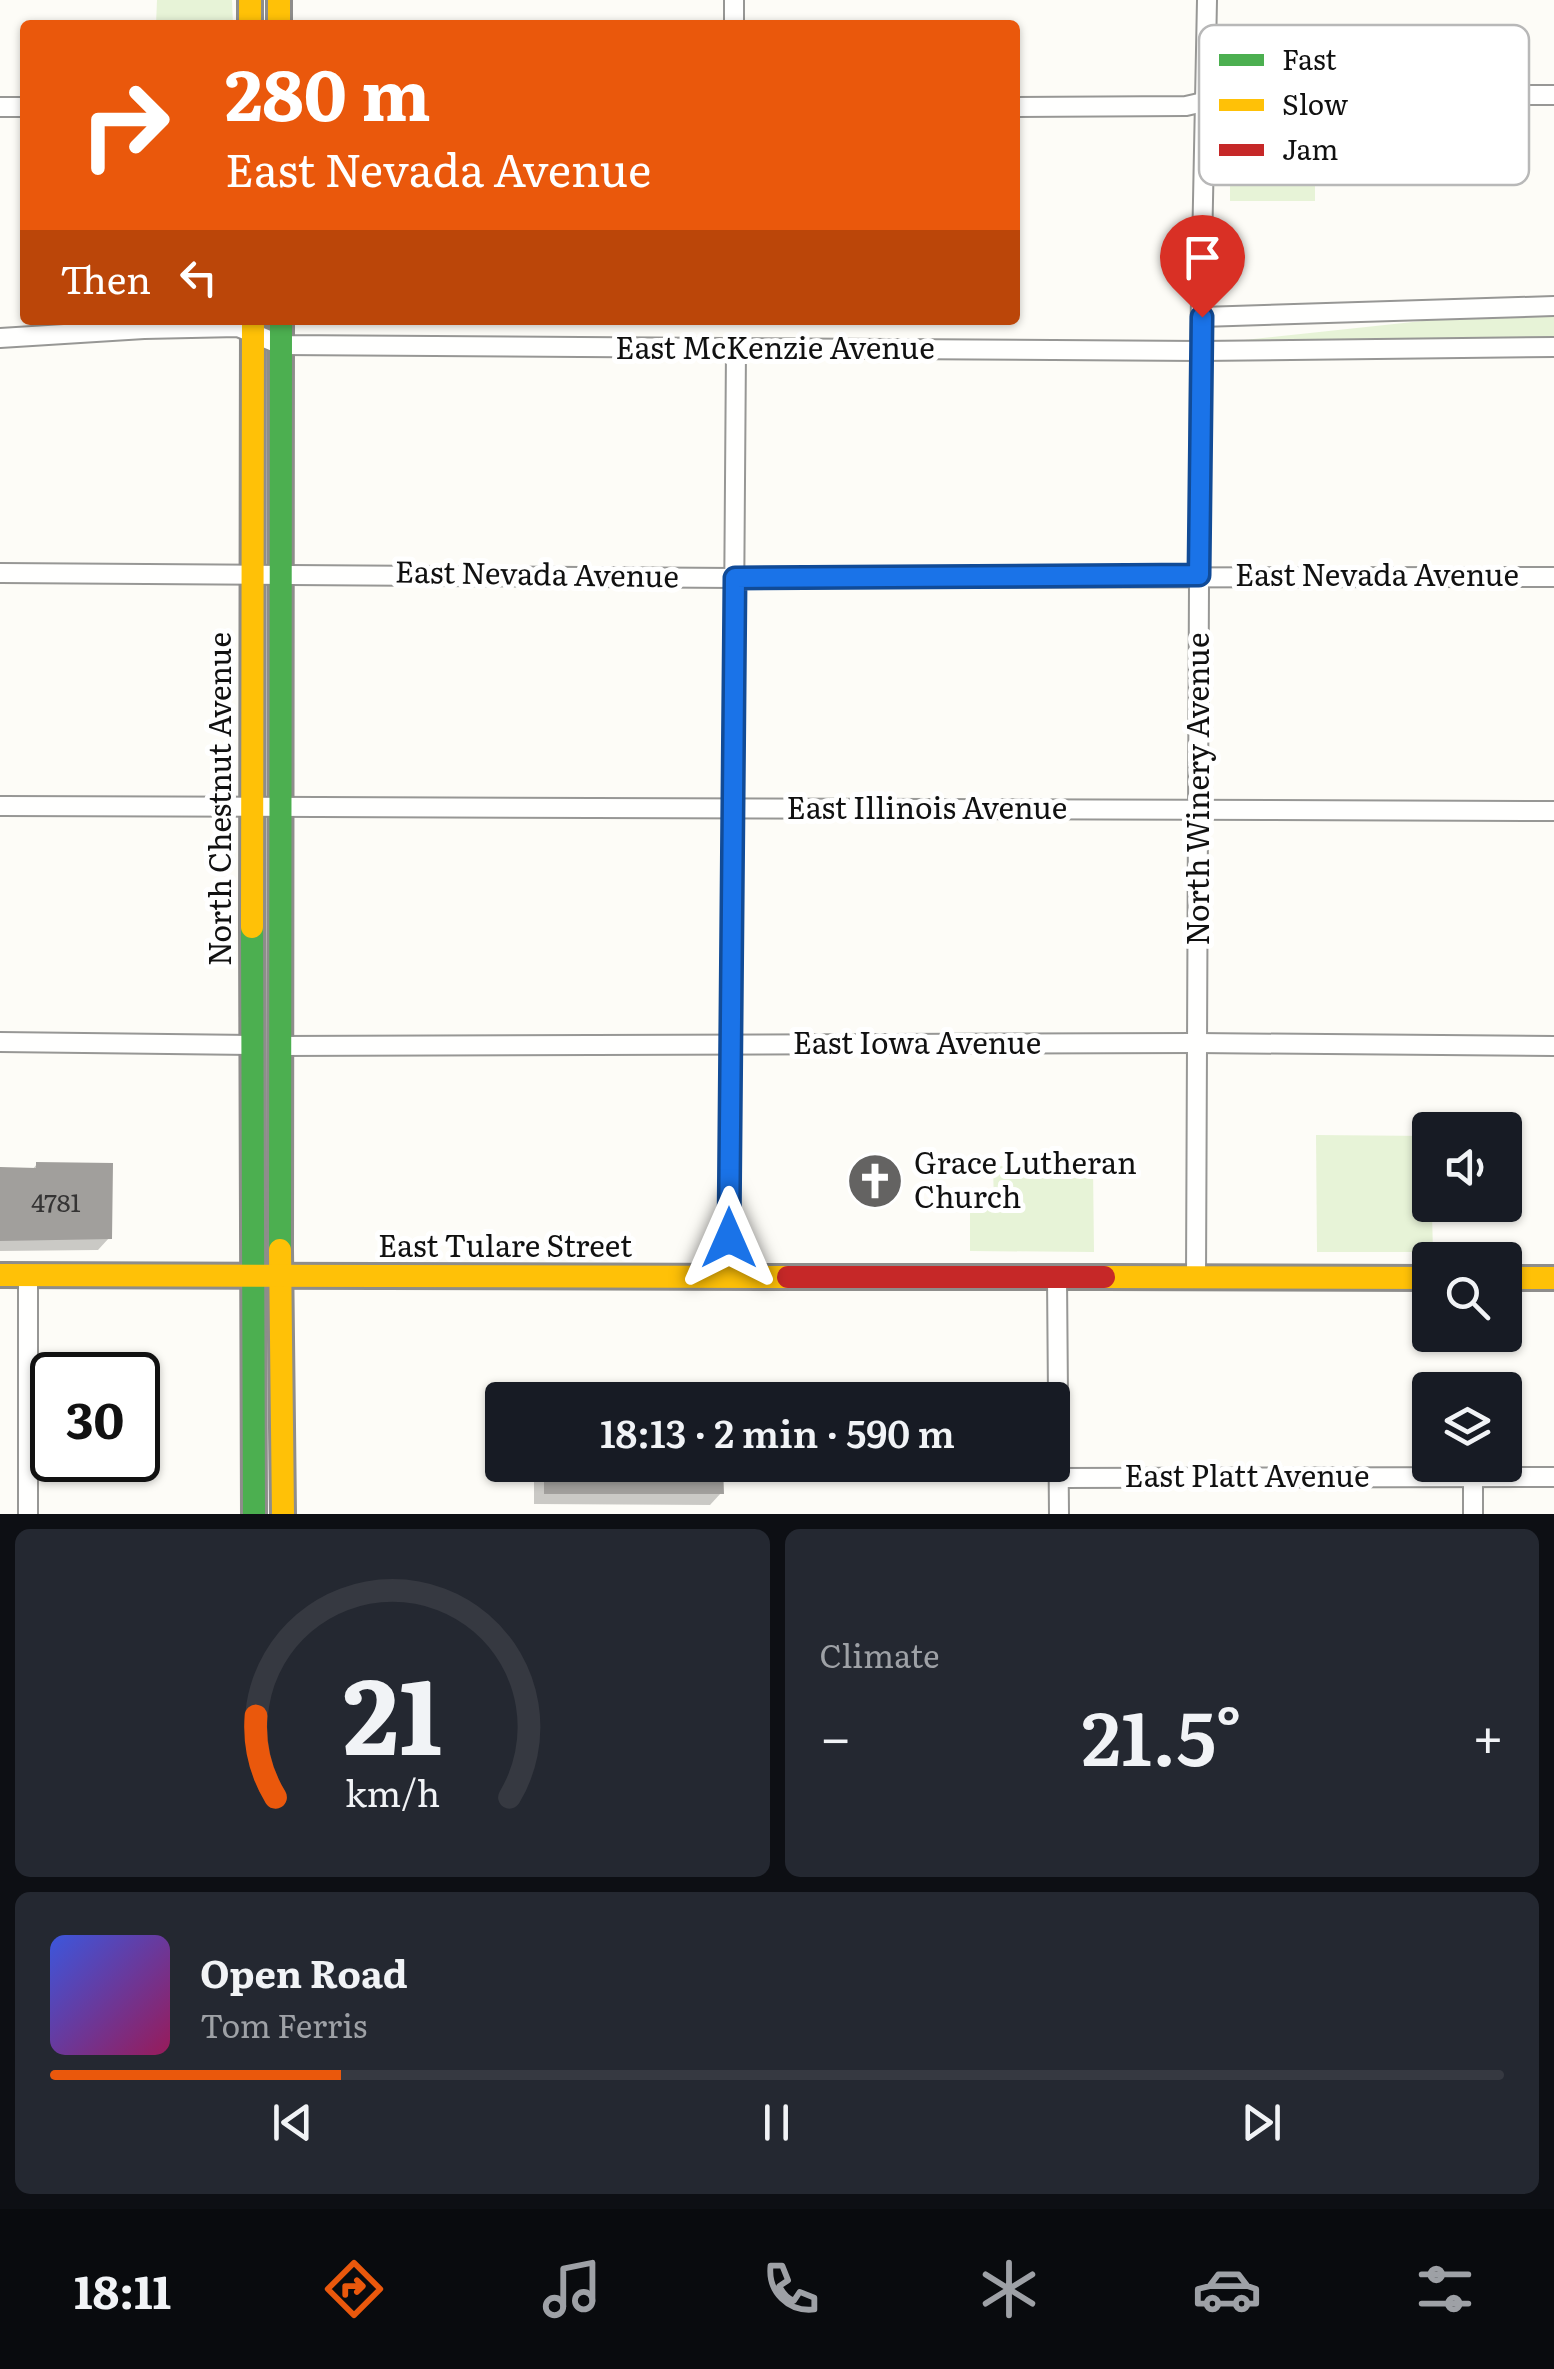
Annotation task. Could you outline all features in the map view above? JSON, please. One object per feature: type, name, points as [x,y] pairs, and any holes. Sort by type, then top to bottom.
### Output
[{"type":"main road","name":"North Chestnut Avenue","points":[[281,325],[283,1514]]},
{"type":"main road","name":"North Chestnut Avenue","points":[[253,327],[250,1278],[254,1514]]},
{"type":"main road","points":[[252,927],[264,956],[267,1036],[280,1046]]},
{"type":"main road","name":"East Tulare Street","points":[[0,1275],[1412,1278]]},
{"type":"main road","points":[[1522,1278],[1554,1278]]},
{"type":"street","name":"North Winery Avenue","points":[[1206,0],[1206,25]]},
{"type":"street","points":[[1529,95],[1554,95]]},
{"type":"street","points":[[1020,107],[1199,103]]},
{"type":"street","name":"North Winery Avenue","points":[[1196,1278],[1203,185]]},
{"type":"street","points":[[1202,317],[1554,306]]},
{"type":"street","name":"East McKenzie Avenue","points":[[0,338],[253,327],[281,345],[1200,351],[1554,347]]},
{"type":"street","points":[[729,1277],[736,350]]},
{"type":"street","name":"East Nevada Avenue","points":[[0,573],[735,578],[1554,577]]},
{"type":"street","name":"East Illinois Avenue","points":[[0,806],[1554,811]]},
{"type":"street","points":[[0,1042],[252,1045]]},
{"type":"street","name":"East Iowa Avenue","points":[[280,1046],[1554,1046]]},
{"type":"street","points":[[28,1276],[28,1514]]},
{"type":"street","points":[[1057,1278],[1059,1382]]},
{"type":"street","name":"East Platt Avenue","points":[[1070,1478],[1412,1477]]},
{"type":"street","name":"East Platt Avenue","points":[[1522,1477],[1554,1477]]},
{"type":"street","points":[[1059,1514],[1060,1482]]},
{"type":"street","points":[[1473,1482],[1473,1514]]},
{"type":"green space","points":[[157,0],[232,0],[233,20],[156,20]]},
{"type":"green space","points":[[1230,185],[1315,185],[1315,201],[1230,201]]},
{"type":"green space","points":[[1554,314],[1554,340],[1226,342],[1441,319]]},
{"type":"green space","points":[[1316,1135],[1412,1136],[1412,1222],[1432,1222],[1433,1242],[1412,1242],[1412,1252],[1317,1252]]},
{"type":"green space","points":[[993,1166],[1093,1167],[1094,1252],[970,1251],[970,1205],[994,1205]]},
{"type":"building","points":[[36,1162],[113,1163],[112,1239],[0,1241],[0,1167],[36,1168]]},
{"type":"building","points":[[544,1482],[724,1482],[724,1494],[544,1494]]},
{"type":"traffic: fast","points":[[280,1250],[281,325]]},
{"type":"traffic: fast","points":[[252,927],[254,1514]]},
{"type":"traffic: slow","points":[[250,0],[250,20]]},
{"type":"traffic: slow","points":[[279,0],[279,20]]},
{"type":"traffic: slow","points":[[252,927],[253,325]]},
{"type":"traffic: slow","points":[[280,1250],[283,1514]]},
{"type":"traffic: slow","points":[[0,1275],[788,1277]]},
{"type":"traffic: slow","points":[[1104,1277],[1412,1278]]},
{"type":"traffic: slow","points":[[1522,1278],[1554,1278]]},
{"type":"traffic: jam","points":[[788,1277],[1104,1277]]},
{"type":"place","name":"Grace Lutheran Church","points":[[875,1181]]},
{"type":"route","points":[[729,1238],[735,578],[1199,575],[1202,317]]}]
